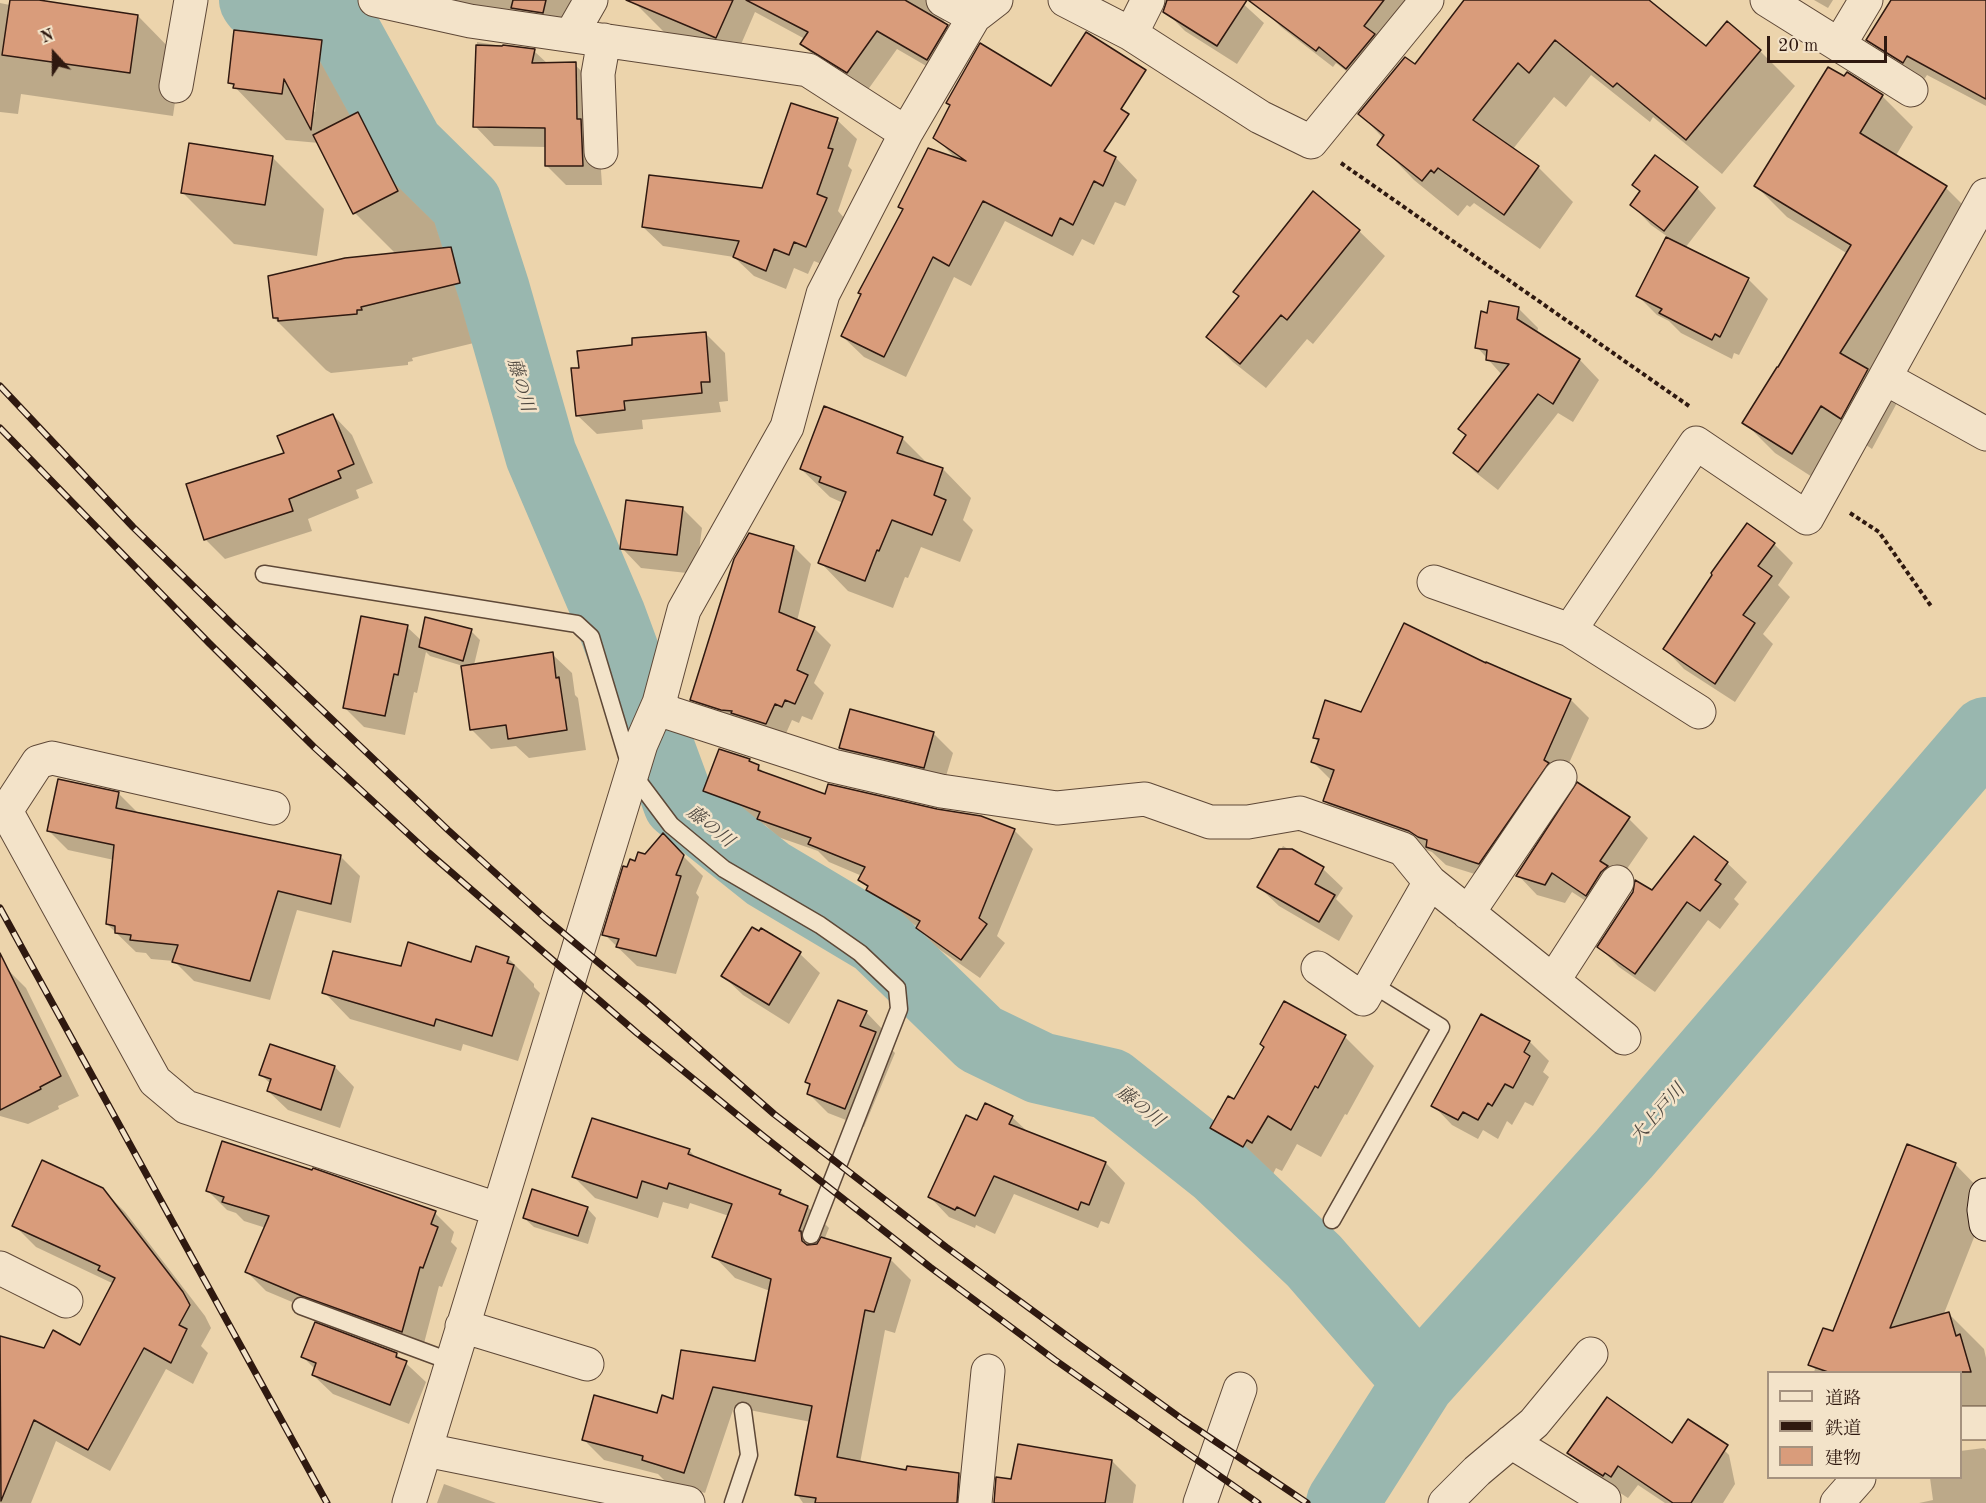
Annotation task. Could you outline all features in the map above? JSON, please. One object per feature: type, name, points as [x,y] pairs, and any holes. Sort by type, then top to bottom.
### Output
[{"type":"street","points":[[176,86],[191,0]]},
{"type":"street","points":[[375,0],[470,21],[808,70],[906,133]]},
{"type":"street","points":[[571,35],[591,0]]},
{"type":"street","points":[[409,1503],[636,759],[658,706],[684,610],[787,427],[823,294],[906,133],[985,8],[942,0]]},
{"type":"street","points":[[1065,0],[1131,34],[1260,117],[1311,142],[1427,0]]},
{"type":"street","points":[[1131,34],[1148,0]]},
{"type":"street","points":[[1767,0],[1911,90]]},
{"type":"street","points":[[1839,45],[1866,0]]},
{"type":"street","points":[[601,152],[598,74],[604,40]]},
{"type":"street","points":[[1570,630],[1696,443],[1807,518],[1984,204]]},
{"type":"street","points":[[1885,378],[1986,434]]},
{"type":"street","points":[[1434,582],[1570,630],[1699,712]]},
{"type":"street","points":[[658,706],[670,713],[833,766],[941,791],[1057,808],[1145,799],[1210,822],[1248,822],[1299,813],[1403,849],[1430,882],[1624,1038]]},
{"type":"street","points":[[273,808],[52,758],[38,762],[6,812],[155,1081],[186,1107],[497,1209]]},
{"type":"street","points":[[1468,913],[1560,777]]},
{"type":"street","points":[[1318,968],[1363,999],[1430,882]]},
{"type":"street","points":[[1553,981],[1617,882]]},
{"type":"street","points":[[1986,1195],[1984,1210],[1986,1224]]},
{"type":"street","points":[[0,1268],[66,1301]]},
{"type":"street","points":[[462,1326],[587,1364]]},
{"type":"street","points":[[1445,1503],[1477,1471],[1534,1423],[1591,1354]]},
{"type":"street","points":[[975,1503],[988,1371]]},
{"type":"street","points":[[1200,1503],[1240,1389]]},
{"type":"street","points":[[1962,1423],[1986,1423]]},
{"type":"street","points":[[1511,1442],[1604,1499]]},
{"type":"street","points":[[426,1450],[682,1502]]},
{"type":"street","points":[[1837,1503],[1858,1479]]},
{"type":"lane","points":[[264,574],[577,624],[591,637],[636,759],[671,825],[724,869],[820,925],[860,953],[897,988],[899,1009],[811,1235]]},
{"type":"lane","points":[[1332,1220],[1441,1027],[1372,984]]},
{"type":"lane","points":[[301,1306],[452,1362]]},
{"type":"lane","points":[[734,1503],[749,1455],[742,1411]]},
{"type":"path","points":[[1311,142],[1696,411]]},
{"type":"path","points":[[1821,494],[1879,532],[1931,606]]},
{"type":"building","points":[[10,0],[39,0],[138,15],[130,73],[2,55]]},
{"type":"building","points":[[513,0],[546,0],[543,13],[511,8]]},
{"type":"building","points":[[626,0],[733,0],[716,38]]},
{"type":"building","points":[[746,0],[905,0],[948,25],[927,60],[877,31],[847,73],[800,44],[808,32]]},
{"type":"building","points":[[1167,0],[1247,0],[1217,46],[1163,12]]},
{"type":"building","points":[[1248,0],[1384,0],[1364,26],[1375,34],[1346,69],[1319,47],[1316,51]]},
{"type":"building","points":[[1464,0],[1649,0],[1706,46],[1727,21],[1761,50],[1686,140],[1617,83],[1613,87],[1555,40],[1529,73],[1518,63],[1473,120],[1539,166],[1504,215],[1438,168],[1434,173],[1431,170],[1422,181],[1377,145],[1384,135],[1358,114],[1405,57],[1415,64]]},
{"type":"building","points":[[1891,0],[1986,0],[1986,99],[1907,56],[1903,63],[1866,40]]},
{"type":"building","points":[[234,30],[322,40],[311,130],[284,79],[282,94],[233,88],[234,84],[228,83]]},
{"type":"building","points":[[1086,32],[1146,70],[1121,109],[1129,114],[1104,151],[1116,157],[1103,186],[1094,181],[1073,225],[1060,218],[1052,236],[983,201],[949,266],[933,257],[884,357],[841,336],[861,294],[858,293],[903,209],[898,207],[928,148],[966,161],[933,138],[950,105],[946,103],[980,43],[1051,86]]},
{"type":"building","points":[[476,45],[503,45],[535,49],[532,63],[576,62],[577,119],[581,119],[583,166],[545,166],[545,128],[473,127]]},
{"type":"building","points":[[1828,67],[1844,76],[1847,72],[1883,95],[1860,133],[1947,186],[1840,353],[1868,369],[1841,419],[1821,406],[1792,454],[1742,423],[1851,245],[1754,186]]},
{"type":"building","points":[[791,103],[838,118],[828,148],[833,149],[817,194],[827,198],[806,247],[794,242],[789,255],[774,249],[766,271],[733,257],[739,241],[642,227],[649,175],[762,188]]},
{"type":"building","points":[[358,112],[398,191],[353,214],[313,135]]},
{"type":"building","points":[[189,143],[273,156],[265,205],[181,193]]},
{"type":"building","points":[[1655,155],[1698,187],[1664,231],[1630,205],[1640,191],[1632,185]]},
{"type":"building","points":[[1313,191],[1360,230],[1287,320],[1281,315],[1240,364],[1206,337],[1239,296],[1233,292]]},
{"type":"building","points":[[1666,237],[1749,278],[1720,337],[1715,334],[1712,340],[1659,313],[1662,309],[1636,296]]},
{"type":"building","points":[[451,247],[460,283],[361,307],[362,310],[357,310],[357,314],[278,321],[278,318],[273,318],[268,276],[345,258]]},
{"type":"building","points":[[1489,301],[1519,307],[1517,319],[1580,359],[1553,404],[1538,394],[1478,472],[1453,453],[1466,435],[1458,429],[1509,364],[1486,360],[1487,350],[1475,348],[1481,311],[1487,313]]},
{"type":"building","points":[[706,332],[710,382],[701,382],[702,393],[624,401],[625,410],[576,416],[571,368],[579,368],[577,351],[632,345],[632,338]]},
{"type":"building","points":[[824,406],[903,437],[897,453],[943,468],[934,495],[946,500],[932,535],[892,520],[865,581],[818,563],[846,492],[819,482],[821,477],[800,469]]},
{"type":"building","points":[[333,414],[354,464],[338,471],[341,478],[289,499],[293,511],[204,540],[186,484],[284,453],[277,436]]},
{"type":"building","points":[[626,500],[683,507],[677,555],[620,549]]},
{"type":"building","points":[[1747,523],[1775,543],[1758,566],[1772,576],[1743,615],[1755,623],[1715,684],[1663,649],[1712,575],[1711,573]]},
{"type":"building","points":[[749,533],[794,546],[779,612],[815,627],[797,670],[808,675],[795,704],[785,700],[782,707],[775,704],[766,724],[731,713],[732,711],[721,710],[690,700],[734,559]]},
{"type":"building","points":[[361,616],[408,625],[398,675],[394,674],[385,716],[343,708]]},
{"type":"building","points":[[425,617],[472,629],[463,661],[419,647]]},
{"type":"building","points":[[1404,623],[1486,663],[1571,699],[1544,760],[1549,763],[1479,864],[1426,847],[1427,840],[1409,831],[1323,801],[1334,770],[1311,762],[1319,739],[1313,738],[1325,700],[1361,712]]},
{"type":"building","points":[[553,652],[567,730],[508,739],[506,725],[470,730],[461,666]]},
{"type":"building","points":[[850,709],[934,732],[924,768],[839,748]]},
{"type":"building","points":[[719,749],[750,759],[749,761],[759,765],[758,770],[825,794],[828,784],[937,809],[981,816],[1015,829],[979,918],[987,924],[961,960],[916,928],[920,921],[866,890],[868,886],[858,880],[865,867],[808,844],[811,838],[757,819],[760,812],[703,791]]},
{"type":"building","points":[[58,779],[119,792],[116,808],[341,855],[331,904],[278,891],[250,981],[172,962],[178,945],[130,940],[131,935],[115,933],[115,926],[106,924],[114,845],[47,831]]},
{"type":"building","points":[[1577,782],[1630,817],[1600,861],[1608,866],[1601,872],[1586,896],[1552,873],[1545,885],[1516,876]]},
{"type":"building","points":[[663,833],[684,855],[676,875],[681,876],[656,956],[616,947],[619,939],[602,935],[623,866],[627,867],[630,859],[635,861],[638,852],[645,854]]},
{"type":"building","points":[[1694,836],[1728,862],[1715,880],[1721,884],[1700,911],[1687,902],[1635,974],[1597,947],[1633,892],[1635,880],[1652,890]]},
{"type":"building","points":[[1279,849],[1292,849],[1324,867],[1315,884],[1335,895],[1319,922],[1257,887]]},
{"type":"building","points":[[752,927],[759,931],[761,928],[801,952],[769,1005],[721,976]]},
{"type":"building","points":[[408,942],[471,962],[476,946],[509,957],[507,963],[514,965],[492,1036],[436,1019],[434,1026],[322,993],[333,951],[401,966]]},
{"type":"building","points":[[0,953],[61,1076],[0,1110]]},
{"type":"building","points":[[838,1000],[867,1011],[860,1026],[876,1032],[845,1109],[807,1094],[810,1084],[805,1082]]},
{"type":"building","points":[[1284,1001],[1346,1035],[1318,1088],[1315,1086],[1291,1130],[1268,1116],[1252,1143],[1247,1140],[1243,1147],[1210,1128],[1228,1096],[1234,1099],[1264,1047],[1260,1044]]},
{"type":"building","points":[[1481,1014],[1530,1041],[1524,1052],[1530,1056],[1513,1088],[1505,1084],[1492,1106],[1488,1103],[1478,1120],[1463,1112],[1458,1120],[1431,1106]]},
{"type":"building","points":[[270,1044],[335,1066],[321,1110],[267,1091],[271,1079],[259,1075]]},
{"type":"building","points":[[985,1103],[1013,1116],[1009,1124],[1106,1162],[1089,1205],[1081,1202],[1078,1210],[994,1176],[975,1216],[957,1207],[955,1210],[928,1197],[966,1115],[977,1120]]},
{"type":"building","points":[[592,1118],[690,1149],[688,1154],[781,1190],[779,1194],[808,1206],[799,1231],[801,1231],[802,1241],[807,1245],[817,1244],[821,1237],[891,1258],[874,1312],[865,1310],[837,1457],[906,1470],[907,1466],[959,1473],[957,1503],[815,1503],[816,1498],[795,1495],[812,1406],[713,1387],[684,1473],[642,1460],[643,1456],[582,1440],[594,1395],[657,1413],[662,1395],[673,1399],[681,1350],[755,1361],[771,1279],[712,1257],[732,1204],[669,1183],[667,1189],[642,1181],[637,1198],[572,1177]]},
{"type":"building","points":[[222,1141],[312,1170],[313,1168],[436,1211],[431,1224],[438,1227],[423,1268],[420,1267],[402,1332],[302,1296],[245,1272],[269,1216],[222,1202],[224,1197],[206,1191]]},
{"type":"building","points":[[1907,1144],[1956,1163],[1890,1328],[1949,1312],[1956,1336],[1960,1334],[1971,1372],[1825,1371],[1808,1365],[1823,1328],[1833,1331]]},
{"type":"building","points":[[42,1160],[103,1188],[183,1292],[190,1305],[179,1325],[187,1329],[171,1363],[144,1348],[88,1450],[34,1420],[1,1501],[0,1336],[44,1348],[53,1330],[80,1345],[115,1278],[98,1270],[100,1266],[12,1226]]},
{"type":"building","points":[[532,1189],[588,1207],[578,1236],[523,1218]]},
{"type":"building","points":[[315,1322],[397,1353],[396,1357],[407,1361],[390,1405],[312,1375],[316,1363],[301,1357]]},
{"type":"building","points":[[1607,1397],[1672,1443],[1688,1419],[1728,1445],[1691,1503],[1673,1503],[1618,1466],[1611,1477],[1605,1473],[1603,1476],[1567,1453]]},
{"type":"building","points":[[1018,1444],[1112,1460],[1105,1503],[994,1503],[996,1477],[1011,1479]]},
{"type":"waterway","name":"藤の川","points":[[255,0],[257,3],[284,12],[339,21],[408,146],[466,203],[494,290],[541,455],[610,616],[679,803],[768,874],[877,939],[980,1039],[1040,1068],[1110,1084],[1217,1169],[1314,1261],[1419,1382]]},
{"type":"waterway","name":"大上戸川","points":[[1342,1503],[1419,1382],[1624,1154],[1986,733]]},
{"type":"railway","points":[[0,386],[133,527],[448,830],[545,918],[774,1114],[946,1247],[1070,1338],[1182,1419],[1307,1503]]},
{"type":"railway","points":[[0,428],[209,643],[314,747],[429,853],[637,1033],[930,1267],[1055,1360],[1258,1503]]},
{"type":"railway","points":[[0,908],[327,1503]]}]
